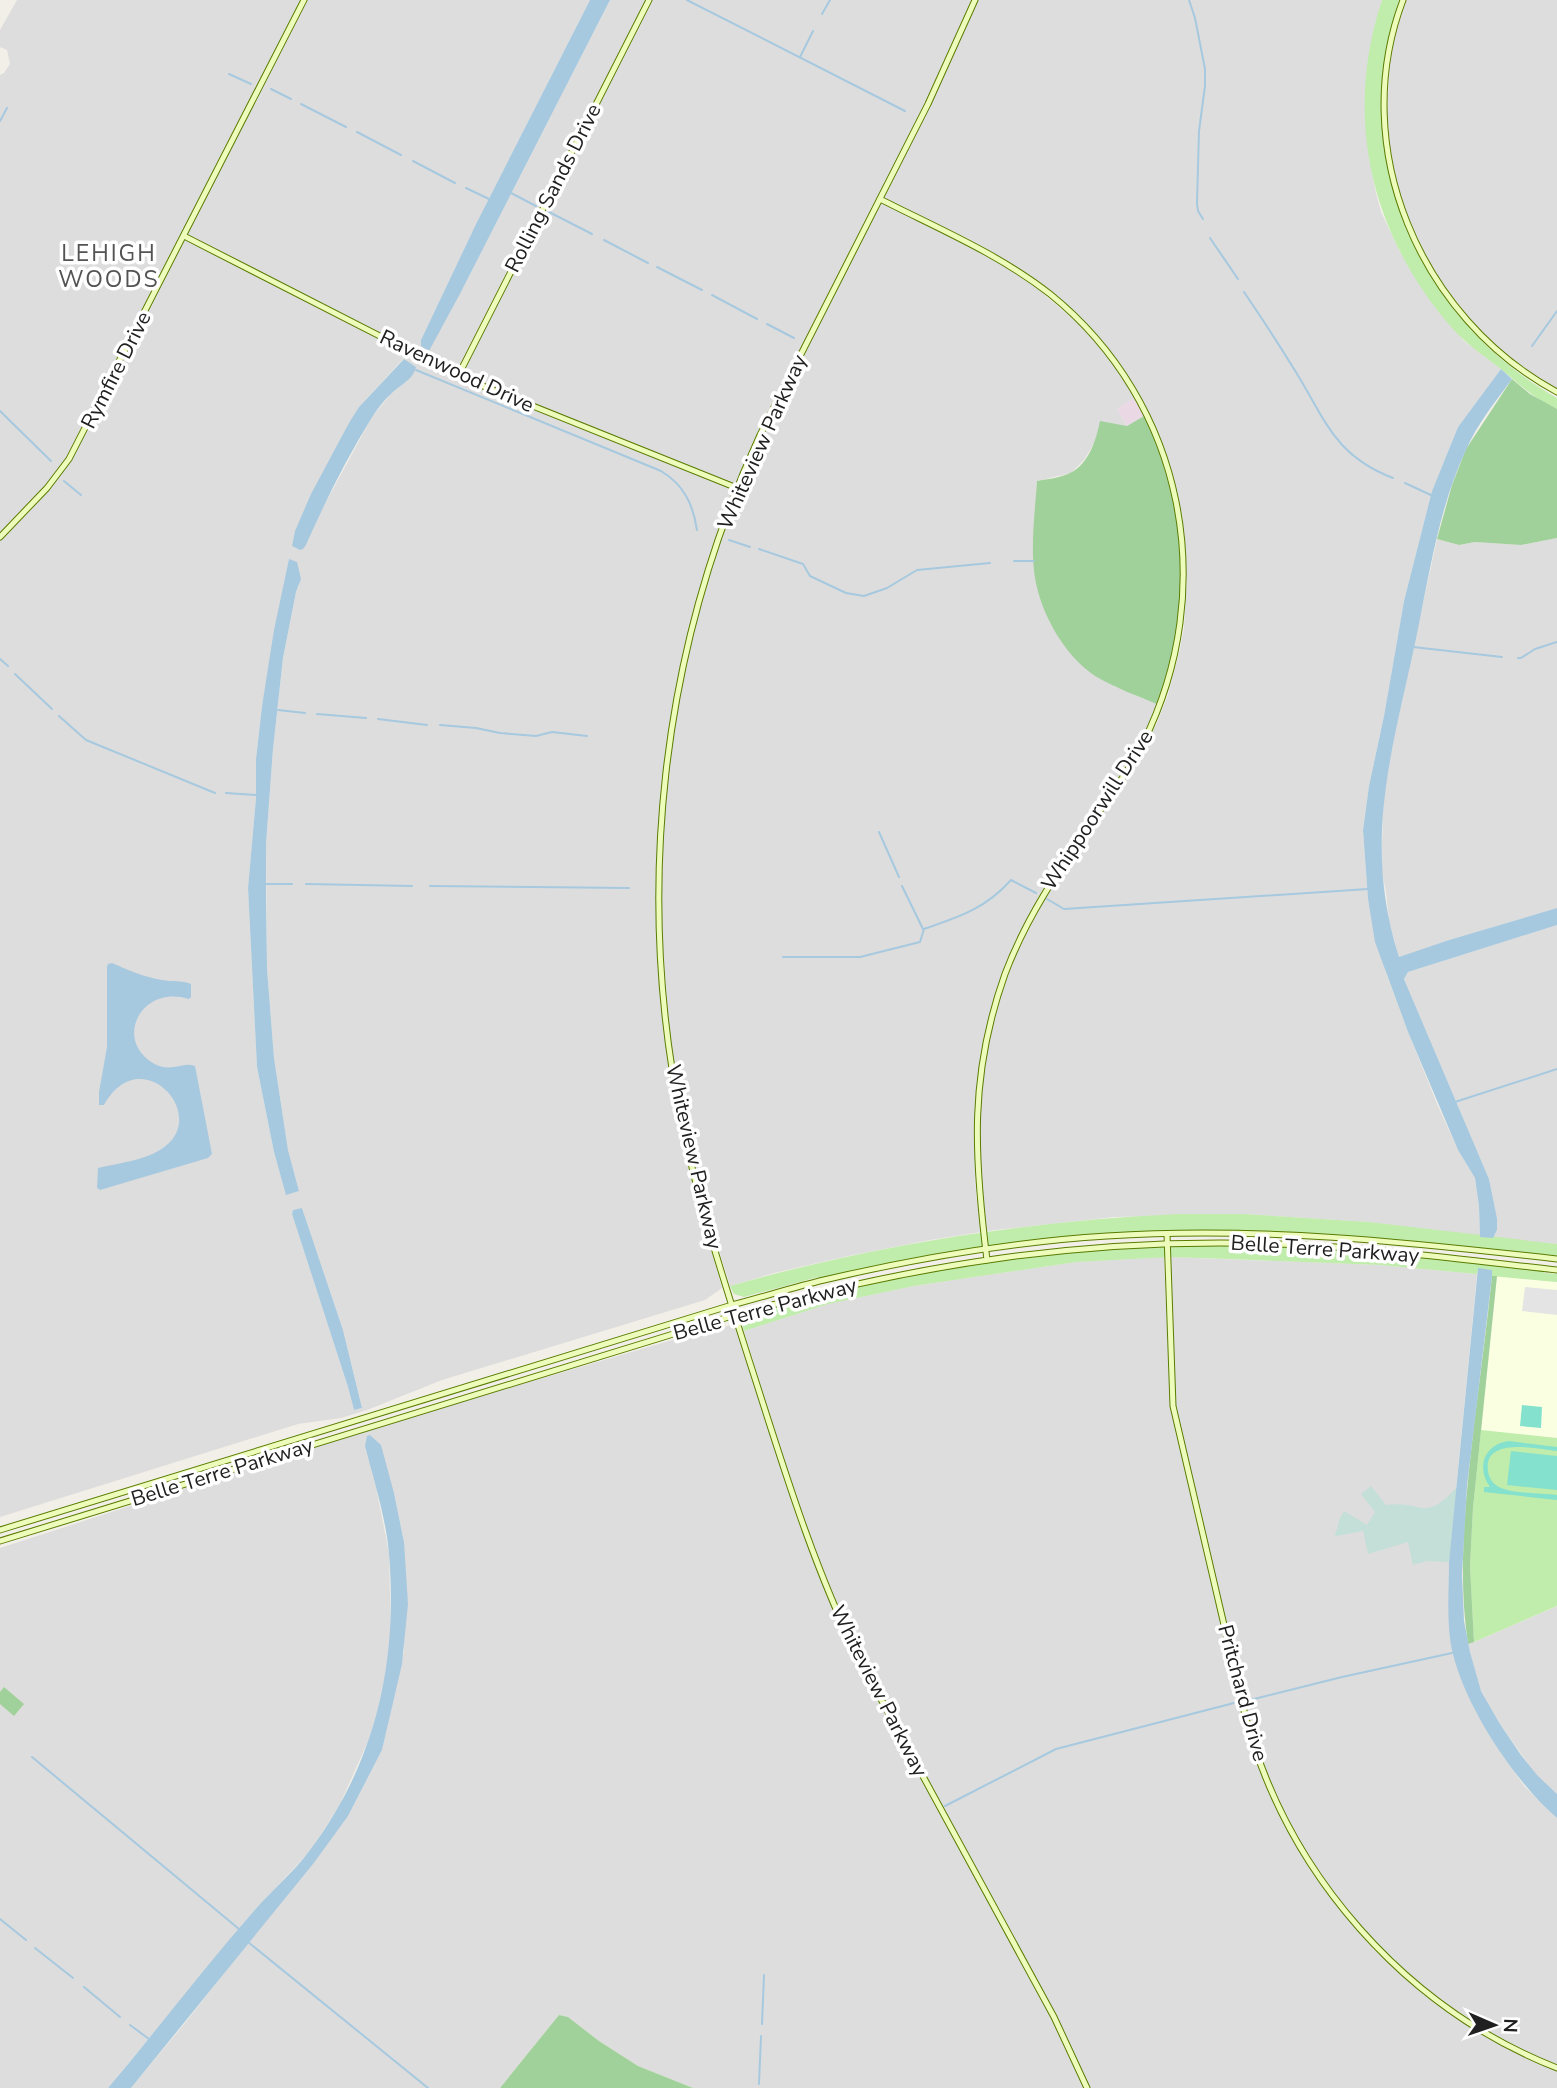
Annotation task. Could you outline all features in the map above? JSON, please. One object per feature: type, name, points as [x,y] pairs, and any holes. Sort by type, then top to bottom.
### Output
[{"type":"street","name":"Rymfire Drive","points":[[0,537],[47,488],[69,459],[304,0]]},
{"type":"street","name":"Rolling Sands Drive","points":[[458,376],[649,0]]},
{"type":"street","name":"Whiteview Parkway","points":[[975,0],[937,86],[776,403],[737,488],[703,587],[678,690],[663,790],[658,895],[663,1002],[676,1095],[697,1187],[799,1518],[838,1614],[877,1693],[1054,2017],[1087,2088]]},
{"type":"street","points":[[1403,0],[1389,48],[1384,113],[1391,170],[1405,219],[1429,269],[1465,318],[1507,359],[1557,392]]},
{"type":"street","name":"Whippoorwill Drive","points":[[880,199],[1014,269],[1060,303],[1093,335],[1130,384],[1155,434],[1174,489],[1184,551],[1181,627],[1173,667],[1158,711],[1132,764],[1040,899],[1015,949],[998,995],[983,1060],[976,1119],[978,1183],[987,1260]]},
{"type":"street","name":"Ravenwood Drive","points":[[184,236],[458,376],[737,488]]},
{"type":"street","name":"Belle Terre Parkway","points":[[0,1530],[733,1305],[823,1280],[893,1265],[986,1249],[1106,1236],[1244,1233],[1324,1236],[1557,1259]]},
{"type":"street","name":"Pritchard Drive","points":[[1167,1234],[1173,1406],[1247,1724],[1278,1806],[1311,1865],[1339,1905],[1400,1970],[1432,1998],[1467,2022],[1514,2049],[1557,2068]]},
{"type":"street","name":"Belle Terre Parkway","points":[[0,1541],[735,1315],[864,1281],[987,1260],[1069,1250],[1167,1244],[1330,1247],[1557,1270]]},
{"type":"shaded area","points":[[17,0],[301,0],[67,458],[45,487],[0,533],[0,75],[10,64],[7,50],[0,47],[0,30]]},
{"type":"shaded area","points":[[307,0],[590,0],[476,224],[421,340],[462,290],[610,0],[646,0],[456,373],[187,235]]},
{"type":"shaded area","points":[[590,0],[610,0],[429,351],[421,346],[421,340],[476,224]]},
{"type":"shaded area","points":[[652,0],[973,0],[935,86],[758,434],[736,485],[461,375]]},
{"type":"shaded area","points":[[978,0],[1382,0],[1373,33],[1366,85],[1369,156],[1381,212],[1400,252],[1463,340],[1501,369],[1458,427],[1432,491],[1404,601],[1363,830],[1368,899],[1386,973],[1438,1106],[1458,1150],[1475,1178],[1480,1237],[1369,1222],[1244,1214],[1114,1217],[986,1231],[981,1198],[979,1119],[985,1060],[1001,995],[1017,953],[1052,885],[1142,753],[1157,723],[1168,695],[1180,649],[1187,575],[1182,514],[1164,448],[1132,383],[1104,344],[1062,301],[1030,276],[884,198]]},
{"type":"shaded area","points":[[1406,0],[1557,0],[1557,390],[1519,365],[1471,321],[1431,268],[1407,218],[1395,177],[1387,113],[1395,34]]},
{"type":"shaded area","points":[[881,202],[1002,264],[1027,280],[1081,326],[1109,358],[1128,387],[1134,398],[1117,409],[1127,426],[1095,442],[1084,460],[1071,473],[1037,481],[1035,578],[1050,623],[1078,661],[1094,675],[1116,687],[1159,705],[1138,750],[1047,882],[1019,935],[981,1057],[974,1119],[976,1195],[981,1232],[848,1256],[730,1286],[690,1155],[668,1017],[661,917],[662,851],[668,772],[681,690],[695,626],[739,489]]},
{"type":"shaded area","points":[[185,239],[455,377],[734,490],[700,587],[676,689],[663,772],[656,897],[660,992],[670,1071],[685,1156],[722,1288],[705,1300],[442,1380],[367,1410],[341,1418],[298,1424],[0,1517],[0,540],[49,490],[71,460]],"holes":[[[403,359],[416,367],[408,380],[390,395],[372,417],[320,513],[306,545],[293,546],[295,531],[350,421],[359,407]],[[289,560],[299,585],[283,658],[266,844],[267,968],[274,1058],[288,1150],[299,1191],[286,1194],[274,1152],[257,1067],[248,888],[262,706]],[[302,1208],[343,1330],[362,1408],[354,1410],[292,1214],[293,1210]]]},
{"type":"shaded area","points":[[404,359],[416,367],[412,375],[385,400],[371,419],[336,481],[306,545],[300,550],[292,546],[295,531],[311,494],[350,421],[359,407]]},
{"type":"shaded area","points":[[1501,369],[1512,379],[1470,440],[1443,515],[1391,753],[1382,832],[1388,914],[1399,957],[1557,908],[1557,925],[1408,972],[1404,979],[1489,1179],[1497,1218],[1497,1230],[1493,1238],[1480,1237],[1475,1178],[1458,1150],[1408,1032],[1375,942],[1368,899],[1363,830],[1404,601],[1432,491],[1458,427]]},
{"type":"shaded area","points":[[1134,398],[1144,416],[1127,426],[1117,409]]},
{"type":"shaded area","points":[[1557,538],[1557,908],[1399,958],[1389,921],[1381,867],[1384,793],[1437,539],[1459,545],[1475,542],[1521,545]]},
{"type":"shaded area","points":[[289,559],[297,562],[301,579],[283,658],[266,844],[267,968],[274,1058],[288,1150],[299,1191],[286,1195],[274,1152],[257,1067],[248,888],[262,706]]},
{"type":"shaded area","points":[[1557,925],[1557,1244],[1493,1238],[1497,1230],[1497,1218],[1489,1179],[1404,979],[1408,972]]},
{"type":"shaded area","points":[[112,963],[149,977],[191,984],[189,999],[172,996],[158,999],[146,1006],[138,1016],[134,1028],[135,1041],[141,1053],[159,1066],[195,1066],[212,1154],[208,1158],[100,1190],[97,1188],[98,1168],[138,1159],[160,1150],[175,1136],[179,1120],[176,1104],[166,1090],[152,1081],[136,1079],[119,1086],[104,1105],[99,1105],[107,1047],[107,967]]},
{"type":"shaded area","points":[[302,1208],[343,1330],[362,1408],[354,1410],[292,1214],[293,1210]]},
{"type":"shaded area","points":[[1164,1257],[1170,1404],[1240,1705],[1275,1807],[1311,1870],[1373,1949],[1425,1996],[1465,2024],[1509,2049],[1557,2071],[1557,2088],[1090,2088],[1057,2016],[874,1681],[840,1613],[802,1517],[744,1331],[828,1304],[914,1286],[1076,1262]]},
{"type":"shaded area","points":[[1170,1257],[1380,1265],[1477,1274],[1449,1562],[1451,1642],[1462,1680],[1476,1711],[1503,1756],[1525,1787],[1557,1818],[1557,2066],[1492,2034],[1428,1992],[1377,1946],[1315,1868],[1280,1805],[1251,1732],[1177,1414]]},
{"type":"shaded area","points":[[1478,1268],[1492,1270],[1492,1276],[1467,1486],[1462,1574],[1464,1621],[1481,1691],[1521,1755],[1557,1794],[1557,1818],[1525,1785],[1494,1743],[1459,1675],[1449,1632],[1449,1562]]},
{"type":"shaded area","points":[[1497,1276],[1557,1282],[1557,1606],[1474,1642],[1473,1508]]},
{"type":"shaded area","points":[[1525,1287],[1557,1290],[1557,1315],[1522,1311]]},
{"type":"shaded area","points":[[735,1324],[797,1519],[835,1615],[1052,2018],[1085,2088],[693,2088],[638,2066],[568,2017],[559,2015],[500,2088],[131,2088],[348,1816],[382,1750],[404,1651],[404,1542],[394,1493],[365,1446],[389,1553],[391,1635],[385,1679],[370,1737],[339,1806],[310,1851],[253,1912],[108,2088],[0,2088],[0,1548],[441,1408]]},
{"type":"shaded area","points":[[1522,1405],[1542,1407],[1541,1428],[1520,1426]]},
{"type":"shaded area","points":[[370,1435],[381,1445],[394,1493],[404,1542],[408,1604],[402,1664],[382,1750],[348,1816],[313,1864],[131,2088],[108,2088],[234,1934],[310,1850],[333,1816],[366,1746],[378,1709],[385,1672],[391,1594],[385,1527],[365,1446],[367,1436]]},
{"type":"shaded area","points":[[1509,1441],[1557,1447],[1557,1451],[1514,1447],[1494,1453],[1489,1460],[1488,1471],[1492,1481],[1507,1490],[1557,1495],[1557,1500],[1484,1492],[1484,1487],[1490,1487],[1484,1472],[1485,1458],[1494,1447]]},
{"type":"shaded area","points":[[1511,1451],[1557,1456],[1557,1490],[1507,1485]]},
{"type":"shaded area","points":[[1371,1486],[1386,1505],[1423,1508],[1437,1505],[1457,1487],[1449,1562],[1427,1561],[1413,1565],[1408,1542],[1368,1554],[1363,1531],[1335,1535],[1344,1511],[1367,1525],[1375,1512],[1361,1494]]},
{"type":"shaded area","points":[[1557,1606],[1557,1794],[1536,1775],[1500,1724],[1479,1687],[1468,1644]]},
{"type":"green space","points":[[1382,0],[1399,0],[1388,47],[1382,94],[1384,140],[1392,186],[1407,229],[1427,270],[1453,308],[1483,342],[1518,373],[1557,398],[1557,409],[1527,391],[1469,345],[1424,292],[1401,254],[1384,214],[1372,173],[1366,131],[1365,88],[1370,44]]},
{"type":"green space","points":[[1512,379],[1530,394],[1557,409],[1557,538],[1521,545],[1475,542],[1459,545],[1437,539],[1452,485],[1466,449]]},
{"type":"green space","points":[[1144,416],[1166,473],[1181,562],[1178,623],[1159,705],[1095,676],[1073,657],[1048,619],[1038,592],[1033,554],[1037,481],[1066,475],[1077,469],[1087,458],[1100,421],[1127,426]]},
{"type":"green space","points":[[1179,1214],[1244,1214],[1369,1222],[1557,1244],[1557,1256],[1401,1240],[1191,1230],[1058,1239],[819,1279],[818,1277],[744,1297],[734,1294],[730,1286],[841,1258],[953,1237],[1065,1222]]},
{"type":"green space","points":[[1231,1245],[1332,1249],[1541,1270],[1544,1273],[1557,1274],[1557,1282],[1492,1276],[1492,1270],[1478,1269],[1477,1274],[1380,1265],[1170,1257],[1076,1262],[914,1286],[828,1304],[744,1331],[743,1326],[747,1315],[787,1302],[948,1268],[1089,1251]]},
{"type":"green space","points":[[1492,1276],[1497,1276],[1473,1508],[1470,1566],[1474,1642],[1468,1644],[1463,1589],[1464,1534]]},
{"type":"green space","points":[[1481,1430],[1557,1438],[1557,1606],[1474,1642],[1470,1566]]},
{"type":"green space","points":[[4,1687],[24,1704],[14,1716],[0,1704],[0,1692]]},
{"type":"green space","points":[[559,2015],[568,2017],[638,2066],[693,2088],[500,2088]]},
{"type":"waterway","points":[[687,0],[905,111]]},
{"type":"waterway","points":[[822,14],[830,0]]},
{"type":"waterway","points":[[1189,0],[1205,69],[1199,131],[1197,203],[1203,219]]},
{"type":"waterway","points":[[800,57],[813,31]]},
{"type":"waterway","points":[[229,74],[251,84]]},
{"type":"waterway","points":[[271,89],[291,99]]},
{"type":"waterway","points":[[301,104],[346,127]]},
{"type":"waterway","points":[[0,121],[7,108]]},
{"type":"waterway","points":[[357,132],[401,155]]},
{"type":"waterway","points":[[413,161],[455,183]]},
{"type":"waterway","points":[[466,188],[489,199]]},
{"type":"waterway","points":[[511,193],[536,206]]},
{"type":"waterway","points":[[549,212],[592,234]]},
{"type":"waterway","points":[[1210,238],[1238,279]]},
{"type":"waterway","points":[[604,240],[648,263]]},
{"type":"waterway","points":[[657,267],[702,290]]},
{"type":"waterway","points":[[1244,292],[1323,419],[1343,446],[1373,469],[1393,478]]},
{"type":"waterway","points":[[712,295],[757,319]]},
{"type":"waterway","points":[[1532,346],[1557,311]]},
{"type":"waterway","points":[[767,324],[794,338]]},
{"type":"waterway","points":[[416,370],[661,471],[676,482],[686,496],[697,530]]},
{"type":"waterway","points":[[0,411],[51,461]]},
{"type":"waterway","points":[[64,481],[81,495]]},
{"type":"waterway","points":[[1405,483],[1433,496]]},
{"type":"waterway","points":[[729,540],[750,547]]},
{"type":"waterway","points":[[759,549],[803,564],[810,576],[846,593],[864,596],[887,588],[917,570],[990,563]]},
{"type":"waterway","points":[[1014,561],[1034,561]]},
{"type":"waterway","points":[[1518,658],[1557,642]]},
{"type":"waterway","points":[[1413,647],[1502,657]]},
{"type":"waterway","points":[[0,659],[8,666]]},
{"type":"waterway","points":[[15,674],[52,709]]},
{"type":"waterway","points":[[278,710],[305,713]]},
{"type":"waterway","points":[[317,714],[366,718]]},
{"type":"waterway","points":[[59,716],[86,740],[215,793]]},
{"type":"waterway","points":[[378,719],[427,725]]},
{"type":"waterway","points":[[440,725],[536,736],[552,732],[587,736]]},
{"type":"waterway","points":[[226,793],[256,795]]},
{"type":"waterway","points":[[879,832],[899,877]]},
{"type":"waterway","points":[[783,957],[860,957],[920,942],[924,929],[981,905],[1011,880],[1036,893]]},
{"type":"waterway","points":[[266,884],[292,884]]},
{"type":"waterway","points":[[306,884],[412,886]]},
{"type":"waterway","points":[[430,886],[629,888]]},
{"type":"waterway","points":[[902,886],[923,929]]},
{"type":"waterway","points":[[1047,899],[1064,909],[1368,889]]},
{"type":"waterway","points":[[1455,1102],[1557,1069]]},
{"type":"waterway","points":[[1250,1700],[1452,1653]]},
{"type":"waterway","points":[[945,1806],[1056,1749],[1234,1703]]},
{"type":"waterway","points":[[32,1757],[239,1929]]},
{"type":"waterway","points":[[0,1919],[26,1940]]},
{"type":"waterway","points":[[248,1942],[428,2088]]},
{"type":"waterway","points":[[35,1948],[73,1978]]},
{"type":"waterway","points":[[762,2024],[764,1975]]},
{"type":"waterway","points":[[84,1987],[120,2017]]},
{"type":"waterway","points":[[130,2025],[149,2039]]},
{"type":"waterway","points":[[759,2084],[761,2036]]},
{"type":"district","name":"LEHIGH WOODS","points":[[109,266]]}]
